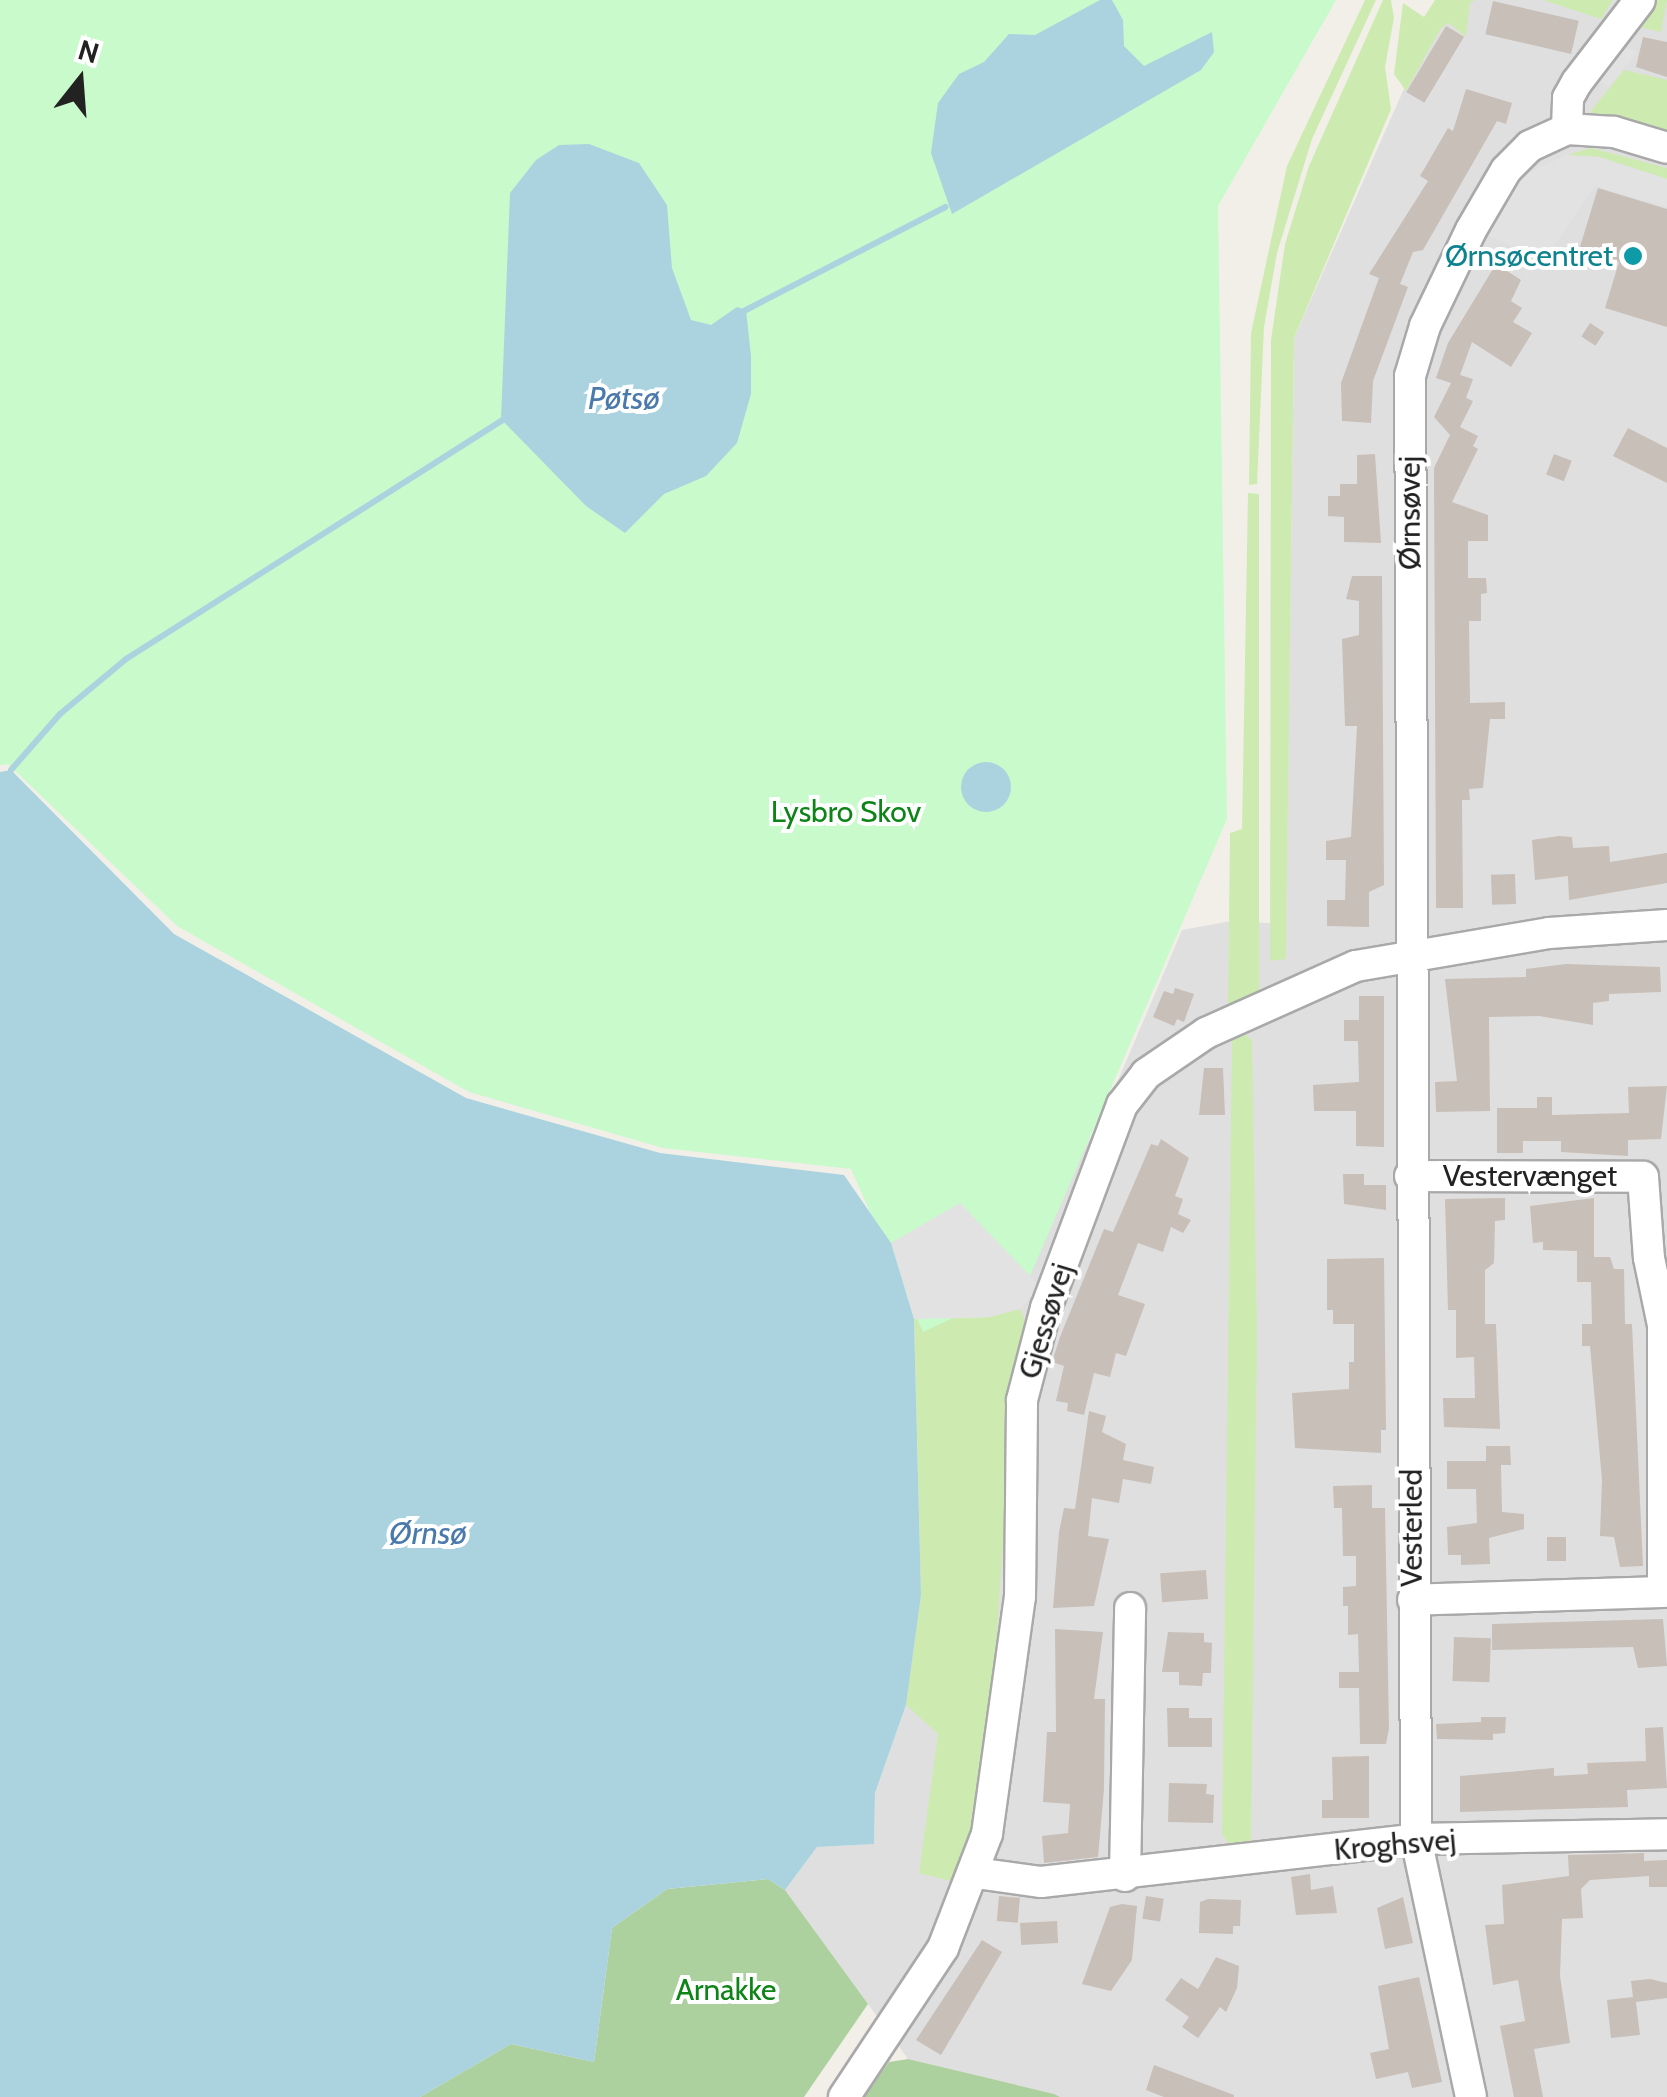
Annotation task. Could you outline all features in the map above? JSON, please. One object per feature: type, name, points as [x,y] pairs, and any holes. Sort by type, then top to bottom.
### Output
[{"type":"street","points":[[1640,0],[1577,82],[1568,98],[1567,129],[1614,132],[1667,148]]},
{"type":"street","name":"Ørnsøvej","points":[[1409,953],[1410,376],[1425,326],[1506,170],[1530,146],[1567,129]]},
{"type":"street","name":"Gjessøvej","points":[[844,2097],[908,2010],[976,1873],[998,1771],[1020,1597],[1022,1400],[1046,1308],[1122,1105],[1146,1074],[1206,1033],[1356,966],[1409,953],[1667,925]]},
{"type":"street","name":"Vesterled","points":[[1409,953],[1416,1839],[1471,2097]]},
{"type":"street","name":"Vestervænget","points":[[1410,1176],[1643,1177],[1649,1258],[1663,1325],[1663,1592],[1413,1600]]},
{"type":"street","points":[[1125,1876],[1130,1608]]},
{"type":"street","name":"Kroghsvej","points":[[976,1873],[1041,1882],[1125,1876],[1416,1839],[1667,1834]]},
{"type":"shaded area","points":[[1443,0],[1667,0],[1667,2097],[1060,2097],[908,2059],[785,1890],[817,1847],[874,1844],[875,1793],[906,1705],[921,1595],[919,1437],[1102,1118],[1182,930],[1231,921],[1286,924],[1294,338]]},
{"type":"shaded area","points":[[1623,47],[1637,51],[1609,88],[1597,77]]},
{"type":"shaded area","points":[[1567,155],[1599,157],[1667,179],[1667,207],[1594,186],[1552,249],[1532,254],[1480,232],[1525,174]]},
{"type":"shaded area","points":[[960,1203],[1040,1286],[1020,1309],[990,1317],[914,1319],[891,1243]]},
{"type":"green space","name":"Lysbro Skov","points":[[0,0],[1336,0],[1218,206],[1227,819],[1027,1283],[923,1332],[851,1169],[663,1148],[469,1092],[177,926],[8,764],[0,765]]},
{"type":"green space","points":[[1365,0],[1376,0],[1312,139],[1277,253],[1264,327],[1257,484],[1249,485],[1251,333],[1287,166]]},
{"type":"green space","points":[[1383,0],[1391,0],[1394,18],[1385,67],[1391,109],[1294,338],[1286,959],[1270,961],[1271,340],[1285,244],[1309,166]]},
{"type":"green space","points":[[1435,0],[1477,0],[1470,2],[1466,37],[1449,23],[1441,28],[1406,91],[1394,74],[1403,3],[1424,17]]},
{"type":"green space","points":[[1543,0],[1613,0],[1601,19]]},
{"type":"green space","points":[[1651,0],[1667,0],[1661,32],[1636,26]]},
{"type":"green space","points":[[1624,70],[1667,80],[1667,130],[1590,112]]},
{"type":"green space","points":[[1591,148],[1667,168],[1667,179],[1599,157],[1567,155]]},
{"type":"green space","points":[[1248,493],[1259,494],[1259,993],[1228,1004],[1230,833],[1242,829]]},
{"type":"green space","points":[[1244,1034],[1252,1040],[1257,1335],[1251,1845],[1229,1844],[1222,1834],[1232,1039]]},
{"type":"green space","points":[[1020,1309],[1026,1323],[1012,1398],[988,1775],[958,1883],[919,1873],[938,1734],[906,1705],[921,1595],[914,1319],[990,1317]]},
{"type":"green space","name":"Arnakke","points":[[768,1879],[785,1890],[868,2004],[804,2097],[420,2097],[511,2044],[594,2062],[612,1928],[667,1889]]},
{"type":"green space","points":[[908,2059],[1060,2097],[864,2097],[889,2062]]},
{"type":"water","points":[[1100,0],[1112,0],[1123,20],[1124,46],[1144,66],[1212,32],[1214,52],[1201,70],[952,214],[931,153],[938,103],[959,74],[984,62],[1009,34],[1035,35]]},
{"type":"water","name":"Pøtsø","points":[[589,144],[639,163],[667,205],[672,268],[691,320],[711,325],[737,307],[746,310],[751,356],[751,394],[737,443],[706,476],[664,494],[625,533],[586,506],[501,419],[510,193],[536,160],[559,145]]},
{"type":"water","points":[[986,762],[1004,769],[1011,787],[1004,805],[986,812],[968,805],[961,787],[968,769]]},
{"type":"water","name":"Ørnsø","points":[[11,770],[174,934],[466,1098],[660,1153],[844,1175],[891,1243],[914,1319],[921,1595],[906,1705],[875,1793],[874,1844],[817,1847],[785,1890],[768,1879],[667,1889],[612,1928],[594,2062],[511,2044],[420,2097],[0,2097],[0,772]]},
{"type":"building","points":[[1493,1],[1579,21],[1571,54],[1485,34]]},
{"type":"building","points":[[1446,26],[1464,37],[1424,103],[1406,92]]},
{"type":"building","points":[[1643,37],[1667,42],[1667,77],[1636,67]]},
{"type":"building","points":[[1466,89],[1512,103],[1506,124],[1497,121],[1423,250],[1413,252],[1400,284],[1408,287],[1373,381],[1371,423],[1342,421],[1341,383],[1379,278],[1369,274],[1428,181],[1420,176],[1448,128],[1453,131]]},
{"type":"building","name":"Ørnsøcentret","points":[[1598,188],[1667,209],[1667,327],[1605,308],[1619,262],[1579,250]]},
{"type":"building","points":[[1496,264],[1521,280],[1511,301],[1522,308],[1513,322],[1532,333],[1511,367],[1472,342],[1460,375],[1473,379],[1466,398],[1473,401],[1460,427],[1478,436],[1473,446],[1478,449],[1452,502],[1488,515],[1488,541],[1468,541],[1468,578],[1486,578],[1487,593],[1481,594],[1481,621],[1469,621],[1470,703],[1505,702],[1505,719],[1490,719],[1483,788],[1469,789],[1470,800],[1462,800],[1463,908],[1436,908],[1434,468],[1450,435],[1434,417],[1451,383],[1436,378],[1448,343]]},
{"type":"building","points":[[1590,323],[1604,332],[1596,346],[1581,336]]},
{"type":"building","points":[[1628,428],[1667,448],[1667,483],[1613,456]]},
{"type":"building","points":[[1375,454],[1381,543],[1344,542],[1344,517],[1328,516],[1328,496],[1340,496],[1340,484],[1357,484],[1357,455]]},
{"type":"building","points":[[1554,454],[1572,461],[1564,481],[1546,475]]},
{"type":"building","points":[[1352,576],[1382,576],[1384,885],[1369,892],[1369,927],[1327,926],[1327,900],[1345,900],[1346,860],[1326,860],[1326,841],[1351,837],[1357,726],[1345,726],[1342,639],[1359,635],[1359,601],[1346,599]]},
{"type":"building","points":[[1572,837],[1573,848],[1609,846],[1610,862],[1667,853],[1667,883],[1569,900],[1568,876],[1535,880],[1532,840]]},
{"type":"building","points":[[1515,874],[1516,904],[1492,905],[1491,875]]},
{"type":"building","points":[[1566,964],[1660,967],[1661,992],[1609,994],[1609,1001],[1593,1003],[1593,1025],[1539,1016],[1489,1017],[1490,1111],[1436,1112],[1435,1082],[1457,1081],[1445,979],[1526,977],[1526,969]]},
{"type":"building","points":[[1175,988],[1194,994],[1184,1022],[1177,1019],[1174,1026],[1153,1017],[1164,991],[1173,994]]},
{"type":"building","points":[[1359,996],[1384,996],[1384,1147],[1356,1146],[1356,1111],[1314,1111],[1313,1085],[1359,1082],[1358,1041],[1344,1041],[1344,1020],[1359,1020]]},
{"type":"building","points":[[1204,1068],[1223,1068],[1225,1115],[1199,1115]]},
{"type":"building","points":[[1667,1086],[1661,1139],[1628,1140],[1628,1156],[1561,1152],[1561,1141],[1523,1141],[1523,1153],[1497,1153],[1497,1108],[1537,1108],[1537,1097],[1552,1097],[1552,1115],[1629,1113],[1628,1087]]},
{"type":"building","points":[[1161,1139],[1189,1158],[1175,1196],[1183,1199],[1178,1214],[1191,1220],[1183,1233],[1171,1227],[1163,1252],[1138,1243],[1118,1295],[1145,1304],[1126,1356],[1116,1353],[1110,1377],[1094,1373],[1084,1415],[1067,1411],[1068,1403],[1056,1401],[1064,1366],[1052,1362],[1060,1337],[1104,1229],[1113,1232],[1151,1144],[1158,1146]]},
{"type":"building","points":[[1343,1174],[1364,1174],[1364,1185],[1386,1185],[1386,1210],[1344,1204]]},
{"type":"building","points":[[1505,1198],[1505,1220],[1495,1221],[1494,1263],[1485,1270],[1485,1324],[1496,1324],[1500,1429],[1444,1427],[1443,1398],[1475,1398],[1474,1357],[1456,1358],[1456,1310],[1448,1310],[1445,1199]]},
{"type":"building","points":[[1594,1198],[1594,1257],[1610,1257],[1614,1269],[1624,1269],[1625,1324],[1632,1324],[1643,1566],[1620,1567],[1614,1537],[1600,1536],[1602,1480],[1590,1346],[1582,1346],[1582,1324],[1592,1324],[1591,1282],[1577,1282],[1577,1251],[1543,1250],[1543,1242],[1533,1243],[1530,1206]]},
{"type":"building","points":[[1384,1258],[1386,1430],[1381,1430],[1381,1453],[1295,1448],[1292,1393],[1349,1389],[1349,1362],[1354,1362],[1354,1324],[1333,1324],[1333,1310],[1327,1310],[1327,1259]]},
{"type":"building","points":[[1089,1411],[1106,1416],[1102,1432],[1126,1444],[1123,1460],[1154,1467],[1151,1484],[1123,1479],[1119,1503],[1092,1498],[1088,1536],[1109,1539],[1094,1606],[1053,1608],[1059,1532],[1064,1508],[1075,1509]]},
{"type":"building","points":[[1486,1446],[1510,1446],[1511,1465],[1501,1465],[1502,1512],[1524,1514],[1524,1529],[1489,1538],[1490,1564],[1461,1565],[1461,1555],[1448,1555],[1447,1527],[1477,1523],[1476,1489],[1447,1489],[1447,1461],[1486,1461]]},
{"type":"building","points":[[1372,1485],[1372,1508],[1385,1508],[1389,1728],[1386,1744],[1360,1744],[1359,1688],[1339,1688],[1339,1672],[1359,1672],[1358,1634],[1348,1635],[1348,1606],[1343,1606],[1343,1587],[1356,1586],[1356,1556],[1343,1556],[1342,1508],[1334,1508],[1333,1486]]},
{"type":"building","points":[[1547,1537],[1566,1537],[1566,1561],[1547,1561]]},
{"type":"building","points":[[1206,1570],[1208,1599],[1162,1602],[1160,1573]]},
{"type":"building","points":[[1663,1619],[1667,1666],[1638,1668],[1633,1647],[1492,1650],[1492,1624]]},
{"type":"building","points":[[1055,1629],[1103,1632],[1094,1699],[1105,1699],[1104,1789],[1098,1857],[1044,1863],[1042,1836],[1068,1833],[1070,1804],[1043,1802],[1047,1732],[1056,1732]]},
{"type":"building","points":[[1168,1632],[1204,1633],[1204,1642],[1212,1643],[1211,1673],[1203,1673],[1202,1686],[1179,1685],[1179,1672],[1162,1672]]},
{"type":"building","points":[[1454,1637],[1491,1638],[1489,1682],[1452,1681]]},
{"type":"building","points":[[1167,1708],[1189,1708],[1189,1718],[1212,1718],[1212,1747],[1168,1747]]},
{"type":"building","points":[[1481,1717],[1506,1717],[1505,1733],[1493,1734],[1493,1740],[1437,1739],[1436,1724],[1481,1722]]},
{"type":"building","points":[[1663,1727],[1667,1788],[1627,1790],[1628,1807],[1460,1812],[1460,1776],[1554,1768],[1554,1776],[1588,1774],[1587,1763],[1646,1761],[1645,1728]]},
{"type":"building","points":[[1369,1756],[1369,1818],[1322,1818],[1322,1800],[1333,1800],[1332,1757]]},
{"type":"building","points":[[1169,1783],[1207,1784],[1206,1794],[1214,1795],[1213,1823],[1168,1822]]},
{"type":"building","points":[[1644,1853],[1644,1861],[1667,1860],[1667,1887],[1649,1887],[1649,1876],[1590,1880],[1581,1889],[1583,1918],[1562,1919],[1560,1976],[1570,2043],[1534,2049],[1543,2097],[1514,2097],[1500,2026],[1525,2021],[1518,1980],[1493,1985],[1485,1925],[1504,1924],[1502,1885],[1569,1876],[1568,1855]]},
{"type":"building","points":[[1310,1874],[1311,1890],[1333,1886],[1337,1913],[1296,1915],[1291,1877]]},
{"type":"building","points":[[999,1896],[1020,1898],[1018,1923],[997,1921]]},
{"type":"building","points":[[1146,1896],[1164,1899],[1160,1922],[1142,1919]]},
{"type":"building","points":[[1403,1897],[1413,1943],[1385,1949],[1377,1908]]},
{"type":"building","points":[[1241,1900],[1240,1926],[1233,1926],[1233,1934],[1199,1933],[1200,1902]]},
{"type":"building","points":[[1137,1906],[1132,1960],[1111,1991],[1082,1984],[1110,1907]]},
{"type":"building","points":[[1057,1921],[1058,1943],[1021,1945],[1020,1923]]},
{"type":"building","points":[[982,1940],[1002,1952],[941,2055],[916,2040]]},
{"type":"building","points":[[1216,1957],[1239,1966],[1237,1988],[1226,2012],[1220,2007],[1198,2038],[1182,2027],[1189,2017],[1165,2000],[1181,1978],[1198,1989]]},
{"type":"building","points":[[1419,1977],[1442,2082],[1412,2088],[1408,2072],[1376,2079],[1370,2053],[1389,2049],[1378,1986]]},
{"type":"building","points":[[1650,1979],[1667,1983],[1667,1998],[1636,2002],[1640,2035],[1611,2038],[1607,2000],[1633,1997],[1631,1981]]},
{"type":"building","points":[[1154,2065],[1234,2097],[1164,2097],[1146,2090]]},
{"type":"waterway","points":[[742,312],[945,207]]},
{"type":"waterway","points":[[11,770],[60,714],[126,659],[507,417]]},
{"type":"place","name":"Ørnsøcentret","points":[[1633,256]]}]
